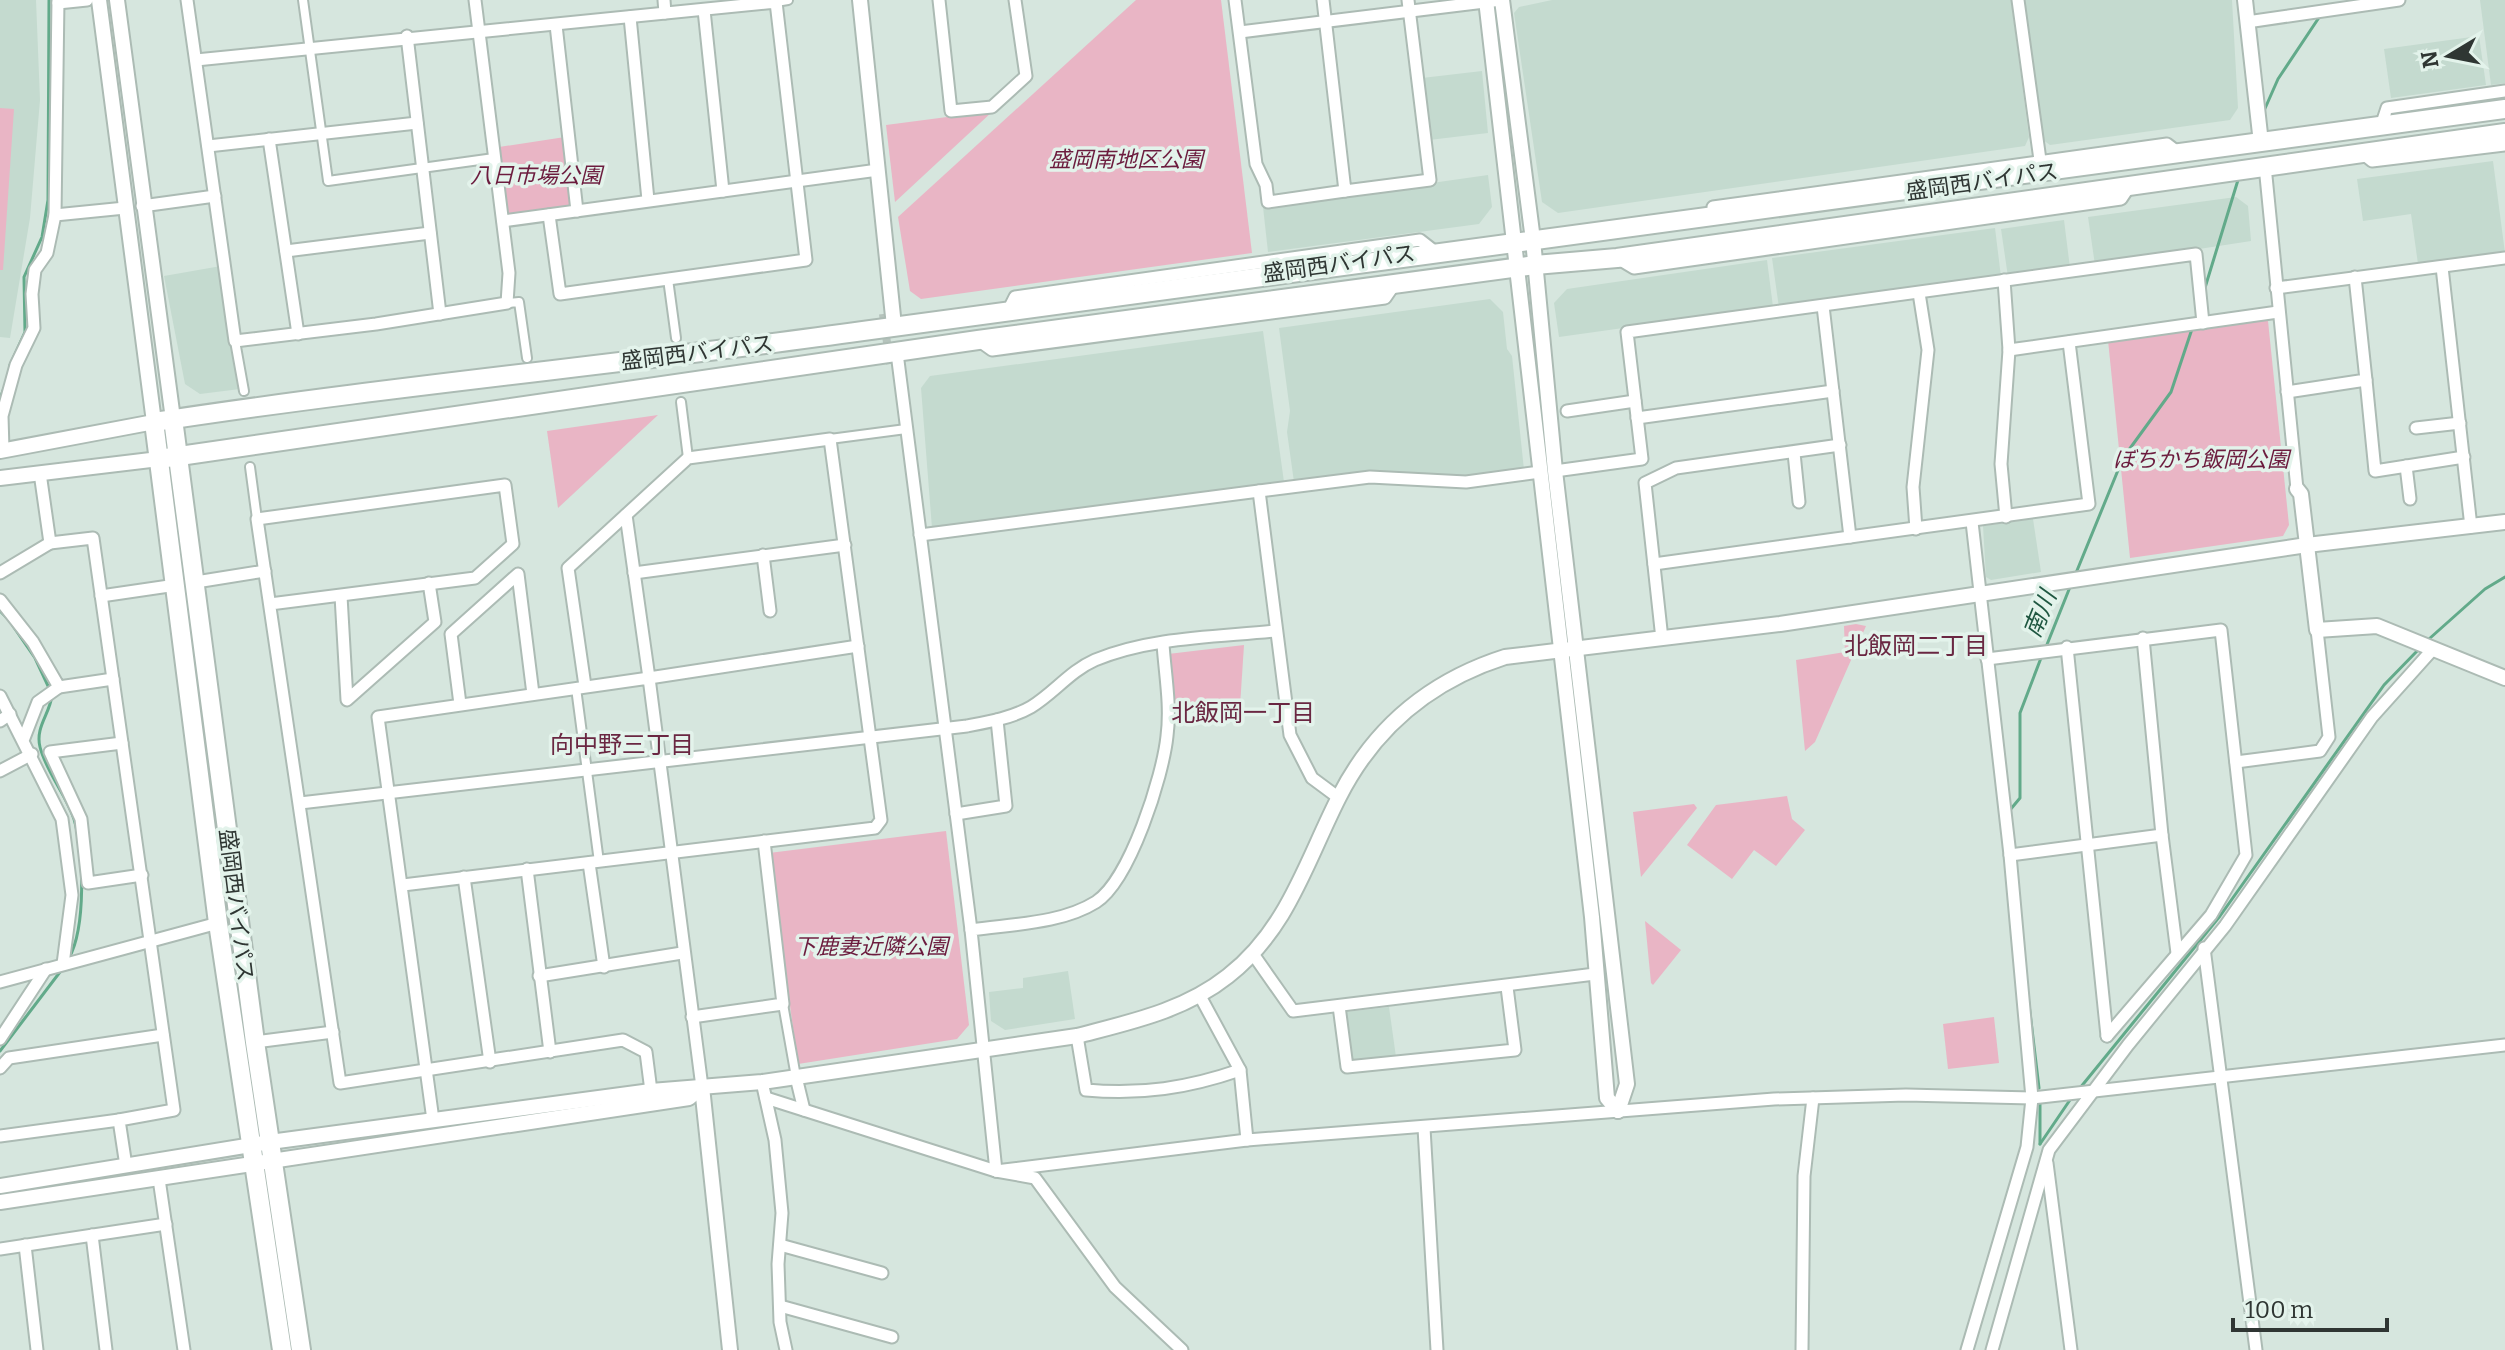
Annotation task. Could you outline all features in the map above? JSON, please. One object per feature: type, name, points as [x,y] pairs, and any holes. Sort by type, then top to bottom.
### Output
[{"type":"highway","name":"盛岡西バイパス","points":[[301,1350],[218,923],[154,422],[894,326],[1434,251],[1654,226],[2180,154],[2260,138],[2505,109]]},
{"type":"highway","name":"盛岡西バイパス","points":[[159,459],[978,340],[1535,265],[1617,258],[2505,133]]},
{"type":"highway","name":"盛岡西バイパス","points":[[173,419],[255,1042],[282,1350]]},
{"type":"street","points":[[87,0],[58,1],[55,215],[47,253],[35,270],[32,294],[34,328],[16,365],[13,388],[2,416],[2,450],[154,422],[99,0]]},
{"type":"street","points":[[117,0],[142,206],[173,419]]},
{"type":"street","points":[[187,0],[244,391]]},
{"type":"street","points":[[303,0],[328,181],[494,158]]},
{"type":"street","points":[[475,0],[509,273],[507,303]]},
{"type":"street","points":[[664,0],[665,13]]},
{"type":"street","points":[[860,0],[894,326]]},
{"type":"street","points":[[939,0],[951,111],[992,107],[1026,76],[1015,0]]},
{"type":"street","points":[[1235,0],[1256,164],[1266,185],[1268,202],[1430,180],[1408,0]]},
{"type":"street","points":[[1323,0],[1345,191]]},
{"type":"street","points":[[2018,0],[2040,160]]},
{"type":"street","points":[[2245,0],[2260,138]]},
{"type":"street","points":[[2247,22],[2326,5],[2397,0]]},
{"type":"street","points":[[196,60],[407,36],[479,33],[782,1],[806,260],[560,294],[549,215]]},
{"type":"street","points":[[1240,32],[1410,14],[1494,1]]},
{"type":"street","points":[[1494,1],[1533,240],[1560,651],[1607,1098],[1618,1111]]},
{"type":"street","points":[[1494,1],[1512,242],[1577,649],[1627,1084],[1618,1111]]},
{"type":"street","points":[[704,10],[723,191]]},
{"type":"street","points":[[630,17],[648,200]]},
{"type":"street","points":[[556,25],[577,211]]},
{"type":"street","points":[[407,36],[440,314]]},
{"type":"street","points":[[2381,126],[2387,108],[2505,91]]},
{"type":"street","points":[[208,146],[417,123]]},
{"type":"street","points":[[269,139],[298,334]]},
{"type":"street","points":[[1654,226],[1656,215],[2040,160],[2167,144],[2180,154]]},
{"type":"street","points":[[2362,153],[2372,161],[2505,145]]},
{"type":"street","points":[[2236,762],[2320,751],[2329,737],[2307,545],[2297,489],[2265,166]]},
{"type":"street","points":[[503,221],[878,170]]},
{"type":"street","points":[[142,206],[215,196]]},
{"type":"street","points":[[55,215],[125,208]]},
{"type":"street","points":[[286,251],[430,233]]},
{"type":"street","points":[[920,535],[1370,477],[1466,482],[1642,459],[1627,332],[2196,254],[2203,323]]},
{"type":"street","points":[[2276,288],[2505,258]]},
{"type":"street","points":[[2442,267],[2471,527]]},
{"type":"street","points":[[2355,277],[2375,471],[2464,457]]},
{"type":"street","points":[[668,279],[676,338]]},
{"type":"street","points":[[2004,280],[2009,350],[2001,464],[2006,517]]},
{"type":"street","points":[[1916,529],[1913,487],[1928,350],[1919,293]]},
{"type":"street","points":[[235,341],[519,302],[527,358]]},
{"type":"street","points":[[1823,306],[1850,537]]},
{"type":"street","points":[[2009,350],[2278,312]]},
{"type":"street","points":[[1654,564],[2089,504],[2069,342]]},
{"type":"street","points":[[897,353],[971,930],[996,1171]]},
{"type":"street","points":[[2287,392],[2366,380]]},
{"type":"street","points":[[1637,418],[1833,391]]},
{"type":"street","points":[[1567,411],[1635,401]]},
{"type":"street","points":[[681,402],[688,458]]},
{"type":"street","points":[[2416,428],[2460,423]]},
{"type":"street","points":[[604,967],[568,568],[688,458],[906,429]]},
{"type":"street","points":[[403,885],[875,828],[881,820],[830,439]]},
{"type":"street","points":[[1662,639],[1645,483],[1676,468],[1840,445]]},
{"type":"street","points":[[1794,453],[1799,502]]},
{"type":"street","points":[[0,478],[159,459]]},
{"type":"street","points":[[2406,466],[2410,499]]},
{"type":"street","points":[[250,467],[340,1083],[623,1040],[646,1052],[651,1091]]},
{"type":"street","points":[[40,473],[50,543]]},
{"type":"street","points":[[257,519],[505,485],[513,544],[475,578],[270,604]]},
{"type":"street","points":[[1259,491],[1275,631],[1294,746],[1312,778],[1339,798]]},
{"type":"street","points":[[626,515],[702,1087],[730,1350]]},
{"type":"street","points":[[1967,1350],[2027,1147],[2032,1098],[2010,855],[1972,522]]},
{"type":"street","points":[[0,1202],[159,1179],[263,1153],[433,1120],[651,1091],[762,1082],[983,1050],[1077,1036],[1165,1013],[1200,996],[1253,954],[1282,919],[1339,798],[1360,759],[1384,729],[1423,694],[1450,677],[1505,657],[1662,639],[2307,545],[2505,522]]},
{"type":"street","points":[[0,573],[50,543],[93,538],[174,1110],[0,1136]]},
{"type":"street","points":[[634,573],[845,545]]},
{"type":"street","points":[[763,555],[770,611]]},
{"type":"street","points":[[196,582],[265,571]]},
{"type":"street","points":[[460,704],[451,634],[518,574],[533,694]]},
{"type":"street","points":[[341,596],[347,700],[435,622],[429,583]]},
{"type":"street","points":[[101,596],[176,585]]},
{"type":"street","points":[[0,600],[33,642],[59,687]]},
{"type":"street","points":[[2317,630],[2377,626],[2505,678]]},
{"type":"street","points":[[1987,659],[2067,647],[2221,630],[2246,855],[2211,915],[2107,1036],[2067,647]]},
{"type":"street","points":[[300,803],[587,772],[997,720],[1031,707],[1091,662],[1127,650],[1275,631]]},
{"type":"street","points":[[2143,638],[2177,953]]},
{"type":"street","points":[[971,930],[1072,913],[1097,901],[1112,887],[1127,865],[1163,762],[1169,712],[1163,644]]},
{"type":"street","points":[[433,1120],[378,717],[858,646]]},
{"type":"street","points":[[1992,1350],[2047,1158],[2092,1092],[2252,889],[2372,717],[2433,649]]},
{"type":"street","points":[[24,738],[38,702],[59,687],[113,679]]},
{"type":"street","points":[[0,696],[5,717],[24,738],[62,819],[72,895],[63,964]]},
{"type":"street","points":[[956,814],[1006,806],[997,720]]},
{"type":"street","points":[[122,743],[50,752],[81,819],[88,883],[142,875]]},
{"type":"street","points":[[0,771],[32,754]]},
{"type":"street","points":[[2010,855],[2162,835]]},
{"type":"street","points":[[764,841],[783,1004],[804,1110]]},
{"type":"street","points":[[527,869],[550,1052]]},
{"type":"street","points":[[464,877],[490,1062]]},
{"type":"street","points":[[0,982],[218,923]]},
{"type":"street","points":[[2204,948],[2256,1350]]},
{"type":"street","points":[[539,976],[682,953]]},
{"type":"street","points":[[1253,954],[1293,1011],[1595,974]]},
{"type":"street","points":[[0,1039],[46,969]]},
{"type":"street","points":[[1339,1006],[1347,1067],[1515,1050],[1507,987]]},
{"type":"street","points":[[1200,996],[1240,1070],[1247,1140]]},
{"type":"street","points":[[692,1017],[783,1004]]},
{"type":"street","points":[[255,1042],[333,1032]]},
{"type":"street","points":[[0,1068],[9,1058],[163,1035]]},
{"type":"street","points":[[1077,1036],[1086,1090],[1126,1094],[1193,1086],[1240,1070]]},
{"type":"street","points":[[996,1171],[1247,1140],[1618,1111],[1906,1095],[2032,1098],[2505,1045]]},
{"type":"street","points":[[762,1082],[782,1213],[780,1306],[786,1350]]},
{"type":"street","points":[[0,1186],[126,1166],[550,1119],[689,1098],[702,1087]]},
{"type":"street","points":[[766,1098],[996,1171],[1017,1172],[1035,1178],[1115,1287],[1182,1350]]},
{"type":"street","points":[[1802,1350],[1804,1176],[1813,1098]]},
{"type":"street","points":[[463,1116],[491,1121],[547,1113],[550,1119]]},
{"type":"street","points":[[119,1120],[126,1166]]},
{"type":"street","points":[[1424,1128],[1437,1350]]},
{"type":"street","points":[[2047,1158],[2071,1350]]},
{"type":"street","points":[[159,1179],[184,1350]]},
{"type":"street","points":[[0,1249],[166,1224]]},
{"type":"street","points":[[92,1235],[106,1350]]},
{"type":"street","points":[[25,1245],[37,1350]]},
{"type":"street","points":[[780,1245],[882,1273]]},
{"type":"street","points":[[780,1306],[892,1337]]},
{"type":"shaded area","points":[[0,0],[36,0],[40,100],[30,218],[10,338],[0,337]]},
{"type":"shaded area","points":[[1552,0],[2011,0],[2029,137],[2025,146],[1558,213],[1542,202],[1514,13],[1519,7]]},
{"type":"shaded area","points":[[2025,0],[2232,0],[2238,108],[2230,120],[2050,145],[2043,140]]},
{"type":"shaded area","points":[[2480,0],[2505,0],[2505,83],[2491,85]]},
{"type":"shaded area","points":[[2479,36],[2486,85],[2391,98],[2384,49]]},
{"type":"shaded area","points":[[1482,71],[1488,133],[1429,140],[1422,78]]},
{"type":"shaded area","points":[[2493,161],[2505,253],[2418,264],[2411,214],[2363,221],[2357,179]]},
{"type":"shaded area","points":[[1488,175],[1492,207],[1479,224],[1268,252],[1263,207]]},
{"type":"shaded area","points":[[2236,197],[2248,206],[2251,241],[2095,265],[2088,217]]},
{"type":"shaded area","points":[[2064,220],[2070,268],[2008,277],[2001,229]]},
{"type":"shaded area","points":[[1995,228],[2001,277],[1779,308],[1772,258]]},
{"type":"shaded area","points":[[1767,260],[1773,307],[1559,337],[1554,303],[1567,289]]},
{"type":"shaded area","points":[[221,266],[240,389],[200,394],[185,384],[164,276]]},
{"type":"shaded area","points":[[1490,299],[1503,312],[1507,349],[1512,356],[1524,470],[1467,478],[1369,471],[1294,482],[1287,432],[1290,411],[1279,328]]},
{"type":"shaded area","points":[[1263,331],[1284,482],[934,531],[932,528],[921,388],[930,376]]},
{"type":"shaded area","points":[[2033,519],[2041,572],[1991,580],[1986,577],[1983,526]]},
{"type":"shaded area","points":[[1068,971],[1075,1019],[1005,1030],[991,1021],[989,992],[1023,988],[1023,978]]},
{"type":"shaded area","points":[[1389,1007],[1396,1057],[1352,1060],[1346,1012]]},
{"type":"green space","name":"盛岡南地区公園","points":[[1136,0],[1221,0],[1252,253],[921,299],[910,291],[898,217]]},
{"type":"green space","points":[[0,108],[14,109],[3,270],[0,270]]},
{"type":"green space","name":"盛岡南地区公園","points":[[993,111],[895,202],[886,125]]},
{"type":"green space","name":"八日市場公園","points":[[565,137],[572,207],[512,217],[507,213],[499,147]]},
{"type":"green space","name":"ぼちかち飯岡公園","points":[[2268,321],[2289,525],[2283,536],[2130,558],[2108,340]]},
{"type":"green space","points":[[658,415],[558,508],[547,431]]},
{"type":"green space","points":[[1844,626],[1866,626],[1815,742],[1805,751],[1796,660],[1845,652]]},
{"type":"green space","points":[[1244,645],[1240,706],[1176,712],[1168,654]]},
{"type":"green space","points":[[1787,796],[1792,819],[1805,830],[1776,866],[1754,850],[1732,879],[1687,845],[1716,805]]},
{"type":"green space","points":[[1694,804],[1697,808],[1641,877],[1633,812]]},
{"type":"green space","name":"下鹿妻近隣公園","points":[[946,831],[969,1025],[957,1039],[798,1064],[769,853]]},
{"type":"green space","points":[[1645,921],[1681,950],[1653,985],[1651,983]]},
{"type":"green space","points":[[1994,1017],[1999,1063],[1948,1069],[1943,1024]]},
{"type":"waterway","points":[[10,365],[25,332],[24,277],[42,237],[48,200],[49,0]]},
{"type":"waterway","name":"南川","points":[[2263,113],[2278,79],[2320,16]]},
{"type":"waterway","name":"南川","points":[[2204,291],[2238,180]]},
{"type":"waterway","name":"南川","points":[[2076,573],[2123,458],[2171,392],[2192,329]]},
{"type":"waterway","points":[[0,399],[4,388]]},
{"type":"waterway","points":[[2429,639],[2485,589],[2505,577]]},
{"type":"waterway","name":"南川","points":[[2046,647],[2070,587]]},
{"type":"waterway","points":[[0,611],[9,620]]},
{"type":"waterway","points":[[13,626],[35,658],[49,688]]},
{"type":"waterway","points":[[2080,1088],[2220,916],[2384,685],[2419,649]]},
{"type":"waterway","name":"南川","points":[[2010,810],[2020,798],[2020,713],[2041,658]]},
{"type":"waterway","points":[[52,695],[39,733],[40,747],[74,819],[81,870],[81,909],[75,945],[69,958]]},
{"type":"waterway","points":[[0,1051],[63,968]]},
{"type":"waterway","name":"南川","points":[[2028,996],[2039,1088]]},
{"type":"waterway","points":[[2040,1144],[2072,1097]]},
{"type":"waterway","name":"南川","points":[[2040,1103],[2040,1144]]},
{"type":"tunnel","points":[[883,314],[890,364]]},
{"type":"district","name":"北飯岡二丁目","points":[[1916,646]]},
{"type":"district","name":"北飯岡一丁目","points":[[1243,713]]},
{"type":"district","name":"向中野三丁目","points":[[622,745]]}]
